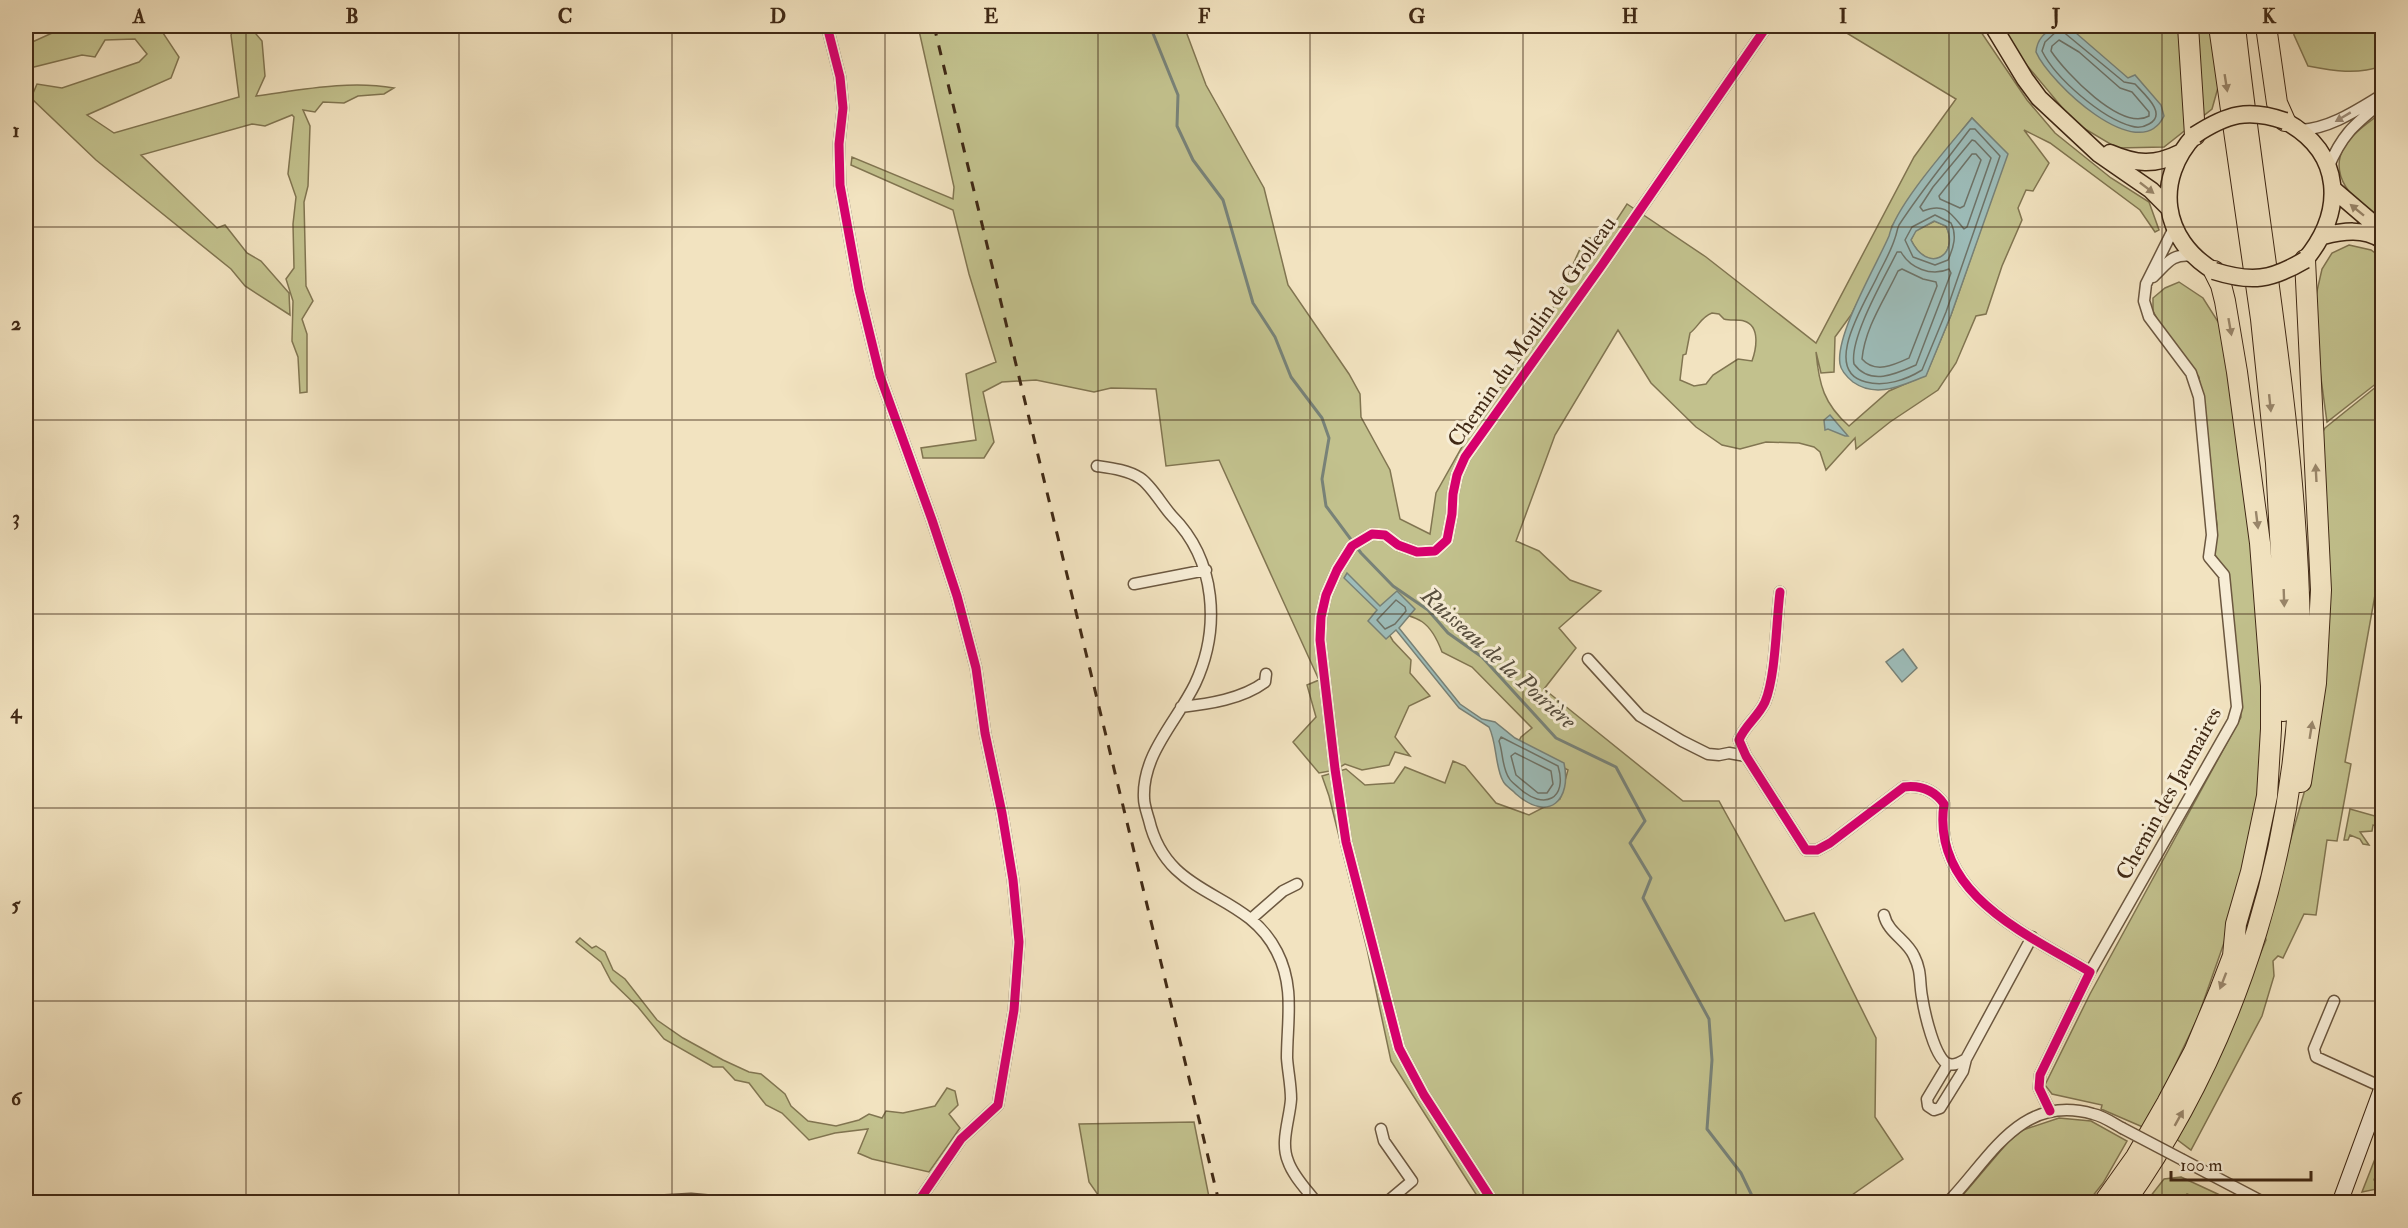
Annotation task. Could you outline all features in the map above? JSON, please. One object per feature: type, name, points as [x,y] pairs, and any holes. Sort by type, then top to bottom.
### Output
[{"type":"highway","points":[[2188,26],[2195,135]]},
{"type":"highway","points":[[2125,1203],[2178,1120],[2205,1068],[2243,974],[2270,887],[2290,782],[2297,711],[2300,634],[2291,471],[2282,370],[2219,26]]},
{"type":"highway","points":[[2104,1203],[2151,1133],[2173,1093],[2194,1052],[2233,956],[2255,885],[2269,824],[2280,750],[2286,645],[2274,452],[2235,26]]},
{"type":"highway","points":[[2266,26],[2277,102],[2293,126]]},
{"type":"highway","points":[[2270,887],[2280,875],[2295,814],[2311,727],[2316,683],[2321,590],[2305,260]]},
{"type":"highway","points":[[2214,271],[2225,301],[2249,450],[2264,587],[2271,697],[2267,796],[2252,872],[2236,924],[2233,956]]},
{"type":"main road","points":[[1993,26],[2039,98],[2099,154],[2151,190],[2169,208]]},
{"type":"main road","points":[[2244,114],[2265,115],[2293,126],[2321,154],[2328,168],[2332,205],[2323,236],[2305,260],[2284,272],[2252,279],[2235,278],[2214,271],[2193,256],[2182,243],[2174,228],[2169,208],[2168,189],[2172,170],[2180,153],[2195,135],[2217,120],[2244,114]]},
{"type":"main road","points":[[2090,145],[2140,163],[2163,161],[2180,153]]},
{"type":"main road","points":[[2332,189],[2382,231]]},
{"type":"main road","points":[[2323,236],[2346,231],[2363,232],[2382,240]]},
{"type":"main road","points":[[2340,1203],[2382,1087]]},
{"type":"main road","points":[[2369,1145],[2371,1130],[2382,1100]]},
{"type":"main road","points":[[2349,1203],[2382,1111]]},
{"type":"street","points":[[827,26],[840,77],[843,108],[839,144],[840,185],[859,290],[880,376],[935,531],[974,658],[985,732],[1014,879],[1019,942],[1011,1033],[998,1105],[961,1139],[918,1203]]},
{"type":"street","name":"Chemin du Moulin de Grolleau","points":[[1493,1203],[1424,1095],[1399,1048],[1346,842],[1320,640],[1321,617],[1326,595],[1337,570],[1356,544],[1372,534],[1385,535],[1398,545],[1417,552],[1435,551],[1447,540],[1455,484],[1465,457],[1602,265],[1767,26]]},
{"type":"street","points":[[2293,126],[2316,129],[2333,123],[2382,94]]},
{"type":"street","points":[[2328,168],[2338,145],[2352,126],[2382,102]]},
{"type":"street","points":[[2146,284],[2174,228]]},
{"type":"street","points":[[2146,284],[2172,258],[2182,255],[2193,256]]},
{"type":"street","name":"Chemin des Jaumaires","points":[[2050,1111],[2040,1088],[2040,1075],[2090,972],[2233,721],[2236,707],[2224,574],[2209,557],[2212,535],[2199,397],[2191,373],[2149,316],[2144,301],[2146,284]]},
{"type":"street","points":[[1097,466],[1126,472],[1141,478],[1182,525],[1206,570],[1210,585],[1211,612],[1207,648],[1195,683],[1153,755],[1147,771],[1144,798],[1153,836],[1174,870],[1191,883],[1251,919],[1277,951],[1286,973],[1290,996],[1287,1061],[1291,1098],[1285,1146],[1287,1161],[1316,1203]]},
{"type":"street","points":[[1134,584],[1206,570]]},
{"type":"street","points":[[1780,592],[1770,686],[1760,712],[1744,729],[1739,740],[1746,756],[1806,850],[1817,850],[1830,843],[1904,787],[1917,786],[1930,790],[1944,804],[1942,830],[1945,846],[1968,887],[1980,901],[1996,916],[2090,972]]},
{"type":"street","points":[[1588,659],[1640,716],[1708,754],[1729,753],[1746,756]]},
{"type":"street","points":[[1181,707],[1200,705],[1257,688],[1265,682],[1266,674]]},
{"type":"street","points":[[1251,919],[1283,891],[1297,884]]},
{"type":"street","points":[[1884,915],[1892,932],[1914,954],[1922,977],[1921,995],[1935,1048],[1943,1061],[1948,1064],[1957,1064],[1966,1059]]},
{"type":"street","points":[[1948,1064],[1927,1099],[1928,1106],[1934,1110],[1940,1108],[1963,1071],[1966,1059],[2032,937]]},
{"type":"street","points":[[2334,1001],[2314,1049],[2316,1057],[2382,1087]]},
{"type":"street","points":[[1948,1203],[2015,1126],[2029,1118],[2050,1111],[2094,1114],[2259,1202]]},
{"type":"street","points":[[1381,1129],[1384,1141],[1412,1181],[1387,1203]]},
{"type":"street","points":[[638,1203],[691,1199],[724,1203]]},
{"type":"shaded area","points":[[70,26],[162,26],[159,27],[179,57],[171,78],[87,115],[114,133],[239,97],[231,35],[235,26],[252,26],[251,28],[262,41],[265,76],[256,96],[342,85],[394,88],[384,94],[358,96],[344,103],[323,102],[315,112],[303,110],[310,126],[308,186],[304,202],[306,286],[313,301],[302,319],[307,334],[307,392],[300,393],[298,357],[292,341],[293,301],[286,279],[294,268],[293,224],[296,197],[288,174],[294,117],[292,115],[265,126],[252,124],[141,155],[217,228],[225,225],[247,253],[261,261],[289,293],[290,315],[245,286],[231,269],[96,160],[31,98],[37,84],[62,88],[139,62],[147,54],[135,39],[105,40],[95,57],[82,55],[26,69],[26,60],[32,58],[30,43],[61,29],[73,29]]},
{"type":"shaded area","points":[[918,26],[1184,26],[1206,85],[1264,188],[1288,285],[1349,374],[1360,394],[1361,417],[1390,470],[1400,519],[1430,534],[1436,493],[1467,438],[1554,306],[1585,238],[1605,238],[1627,204],[1706,257],[1816,343],[1914,157],[1956,99],[1835,26],[1977,26],[2027,100],[2055,133],[2111,178],[2149,202],[2159,230],[2155,232],[2140,210],[2050,143],[2024,130],[2049,163],[2033,191],[2026,190],[2018,208],[2022,220],[2002,266],[1986,314],[1976,316],[1956,363],[1938,390],[1890,422],[1856,449],[1855,438],[1826,470],[1820,452],[1814,447],[1799,443],[1766,442],[1740,449],[1722,445],[1696,427],[1651,383],[1618,330],[1555,435],[1516,541],[1539,551],[1570,580],[1601,591],[1559,628],[1576,648],[1544,689],[1683,801],[1719,801],[1785,921],[1814,913],[1876,1038],[1875,1117],[1903,1159],[1842,1202],[1481,1202],[1391,1061],[1367,949],[1322,776],[1346,769],[1365,785],[1394,783],[1405,767],[1445,783],[1453,761],[1465,766],[1496,803],[1529,815],[1560,799],[1568,770],[1533,752],[1516,747],[1521,737],[1532,728],[1472,667],[1442,652],[1433,633],[1422,622],[1408,615],[1388,611],[1380,619],[1393,641],[1411,660],[1410,673],[1430,696],[1409,706],[1395,737],[1410,756],[1395,752],[1389,765],[1362,770],[1345,764],[1335,770],[1319,773],[1293,742],[1316,717],[1307,685],[1319,680],[1219,460],[1166,466],[1156,389],[1111,388],[1094,392],[1036,380],[1002,382],[983,392],[994,442],[984,458],[923,458],[921,448],[976,440],[966,374],[996,362],[969,274],[953,210],[851,165],[852,157],[953,199],[954,187]],"holes":[[[1972,118],[2007,154],[1951,315],[1926,375],[1889,391],[1849,426],[1828,402],[1821,384],[1816,352],[1821,373],[1834,372],[1835,337],[1851,315],[1890,236],[1892,226],[1922,180]],[[1712,313],[1719,314],[1724,319],[1742,320],[1753,328],[1756,339],[1754,356],[1752,361],[1738,359],[1713,375],[1706,384],[1694,386],[1680,380],[1683,355],[1686,354],[1690,333]]]},
{"type":"shaded area","points":[[2000,26],[2234,26],[2212,109],[2164,147],[2117,148],[2075,123],[2010,45]]},
{"type":"shaded area","points":[[2293,26],[2382,26],[2382,66],[2364,70],[2336,71],[2308,66],[2294,35]]},
{"type":"shaded area","points":[[2382,112],[2382,224],[2348,191],[2339,170],[2340,159],[2347,142]]},
{"type":"shaded area","points":[[1935,221],[1946,226],[1949,246],[1946,253],[1933,259],[1918,251],[1911,240],[1915,231]]},
{"type":"shaded area","points":[[2349,245],[2371,250],[2382,258],[2382,379],[2327,422],[2312,313],[2322,269],[2332,253]]},
{"type":"shaded area","points":[[2179,282],[2203,298],[2222,328],[2244,466],[2266,694],[2262,780],[2247,863],[2225,940],[2198,1017],[2145,1128],[2101,1109],[2102,1105],[2052,1094],[2045,1085],[2090,994],[2241,717],[2226,571],[2215,555],[2217,525],[2199,377],[2161,326],[2153,311],[2153,298],[2165,288]]},
{"type":"shaded area","points":[[2382,382],[2382,556],[2345,762],[2351,764],[2337,841],[2327,840],[2316,915],[2304,914],[2283,958],[2278,956],[2273,961],[2274,976],[2262,1016],[2191,1150],[2175,1138],[2266,940],[2264,932],[2304,793],[2323,678],[2321,435],[2325,428]]},
{"type":"shaded area","points":[[2350,809],[2382,818],[2380,826],[2373,825],[2372,831],[2360,832],[2369,845],[2363,844],[2360,839],[2350,835],[2348,840],[2344,840]]},
{"type":"shaded area","points":[[580,938],[592,948],[596,946],[605,952],[613,970],[625,979],[657,1020],[683,1038],[723,1060],[749,1072],[761,1074],[785,1094],[791,1106],[808,1121],[836,1126],[859,1120],[869,1114],[882,1118],[886,1111],[903,1113],[935,1106],[947,1088],[955,1091],[958,1105],[949,1114],[960,1128],[929,1172],[872,1159],[858,1153],[868,1129],[835,1133],[809,1140],[782,1113],[766,1105],[749,1083],[735,1080],[723,1067],[713,1067],[664,1039],[638,1007],[611,981],[601,962],[576,942]]},
{"type":"shaded area","points":[[2059,1118],[2091,1121],[2127,1141],[2103,1183],[2088,1202],[1957,1202],[2008,1142],[2023,1130]]},
{"type":"shaded area","points":[[1194,1122],[1210,1202],[1103,1202],[1089,1182],[1079,1124]]},
{"type":"shaded area","points":[[2382,1141],[2382,1158],[2374,1180],[2376,1181],[2382,1166],[2382,1188],[2362,1192]]},
{"type":"shaded area","points":[[2181,1177],[2235,1202],[2206,1202],[2187,1194],[2181,1202],[2146,1202],[2164,1179]]},
{"type":"water","points":[[2056,26],[2066,27],[2076,33],[2128,78],[2135,75],[2161,105],[2164,116],[2152,129],[2135,132],[2116,127],[2096,115],[2058,82],[2036,52],[2042,36]]},
{"type":"water","points":[[1972,118],[2008,154],[1951,315],[1926,376],[1890,389],[1862,387],[1847,376],[1840,364],[1840,351],[1850,318],[1902,208]],"holes":[[[1934,221],[1946,226],[1949,245],[1940,257],[1933,259],[1926,257],[1918,251],[1911,240],[1916,231]]]},
{"type":"water","points":[[1830,415],[1848,436],[1825,430],[1824,420]]},
{"type":"water","points":[[1347,573],[1380,606],[1397,591],[1415,609],[1399,628],[1460,704],[1482,719],[1495,722],[1515,738],[1564,763],[1565,788],[1555,803],[1548,807],[1539,807],[1528,803],[1505,785],[1500,775],[1489,727],[1459,708],[1396,630],[1386,639],[1368,621],[1377,610],[1344,578]]},
{"type":"water","points":[[1903,649],[1917,668],[1902,682],[1886,662]]},
{"type":"waterway","name":"Ruisseau de la Poirière","points":[[1150,26],[1178,95],[1177,126],[1193,160],[1223,200],[1253,303],[1275,337],[1291,377],[1322,418],[1329,438],[1322,479],[1326,506],[1361,553],[1393,586],[1428,610],[1448,633],[1482,657],[1556,738],[1616,767],[1645,821],[1630,843],[1651,878],[1643,898],[1709,1019],[1712,1060],[1707,1129],[1741,1173],[1755,1202]]},
{"type":"railway","points":[[934,26],[1219,1202]]},
{"type":"cycle path","points":[[827,26],[840,77],[843,108],[839,144],[840,185],[859,290],[880,376],[957,596],[976,668],[985,733],[1013,880],[1019,942],[1014,1010],[998,1105],[961,1139],[918,1202]]},
{"type":"cycle path","points":[[1493,1202],[1424,1095],[1399,1048],[1346,842],[1320,640],[1321,617],[1326,595],[1337,570],[1352,546],[1372,534],[1385,535],[1398,545],[1417,552],[1435,551],[1447,540],[1457,475],[1465,457],[1602,265],[1767,26]]},
{"type":"cycle path","points":[[1780,592],[1774,664],[1769,691],[1762,707],[1739,740],[1746,756],[1806,850],[1817,850],[1830,843],[1904,787],[1916,787],[1931,792],[1944,804],[1944,836],[1952,863],[1968,887],[1988,908],[2013,926],[2090,972],[2040,1075],[2039,1088],[2050,1111]]}]
